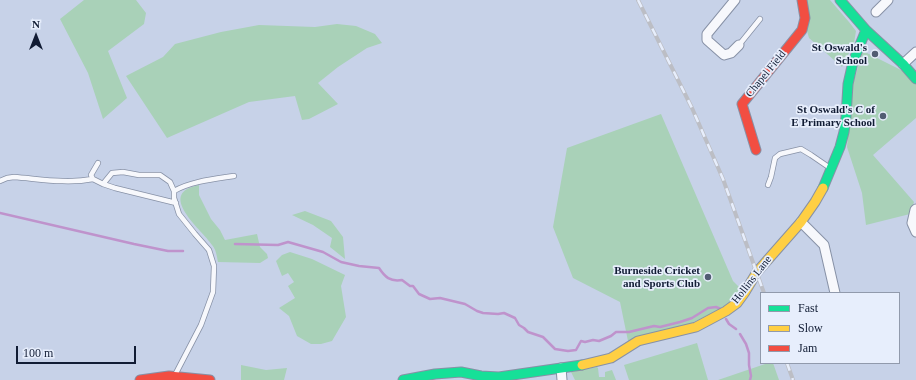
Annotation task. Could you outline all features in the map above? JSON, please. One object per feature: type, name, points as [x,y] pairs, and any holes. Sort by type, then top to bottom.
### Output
[{"type":"street","points":[[735,0],[708,34],[707,40],[724,55],[731,53],[739,45]]},
{"type":"street","name":"Chapel Field","points":[[756,150],[742,104],[802,30],[806,21],[802,0]]},
{"type":"street","points":[[840,0],[866,30],[903,64],[916,79]]},
{"type":"street","points":[[876,12],[888,0]]},
{"type":"street","name":"Hollins Lane","points":[[403,380],[435,374],[461,372],[481,376],[499,377],[601,361],[611,358],[638,341],[696,327],[726,311],[737,303],[757,272],[801,222],[825,185],[840,147],[844,132],[848,84],[853,62],[866,30]]},
{"type":"street","points":[[903,64],[916,52]]},
{"type":"street","points":[[916,209],[912,223],[916,232]]},
{"type":"street","points":[[801,222],[824,245],[835,292]]},
{"type":"street","points":[[561,368],[562,380]]},
{"type":"street","points":[[140,380],[169,376],[210,380]]},
{"type":"lane","points":[[739,45],[760,19]]},
{"type":"lane","points":[[768,185],[771,178],[774,158],[780,154],[801,149],[831,169]]},
{"type":"lane","points":[[93,179],[91,175],[98,163]]},
{"type":"lane","points":[[103,184],[112,172],[123,172],[139,175],[160,175],[170,182],[174,191],[174,198],[179,214],[209,250],[214,266],[213,292],[200,325],[175,377]]},
{"type":"lane","points":[[174,191],[195,183],[234,176]]},
{"type":"lane","points":[[0,181],[14,177],[80,182],[93,179],[115,188],[176,203]]},
{"type":"green space","points":[[84,0],[136,0],[146,13],[144,24],[108,51],[127,98],[103,119],[88,73],[60,19]]},
{"type":"green space","points":[[805,0],[830,0],[856,31],[854,43],[842,67],[809,38],[807,31]]},
{"type":"green space","points":[[337,24],[356,26],[375,34],[382,43],[367,48],[338,67],[318,83],[338,104],[309,119],[302,120],[295,96],[249,102],[167,138],[126,76],[163,57],[175,44],[221,32],[259,25],[315,27]]},
{"type":"green space","name":"St Oswald's C of E Primary School","points":[[863,51],[903,71],[916,85],[916,118],[873,155],[914,202],[910,214],[866,225],[862,193],[847,147],[853,84]]},
{"type":"green space","points":[[661,114],[733,281],[741,289],[726,306],[686,326],[628,341],[620,302],[573,278],[553,227],[567,148]]},
{"type":"green space","points":[[199,185],[199,195],[211,219],[220,230],[225,240],[257,234],[260,247],[267,254],[268,258],[260,263],[218,262],[213,247],[183,209],[181,202],[181,195],[187,189]]},
{"type":"green space","points":[[305,211],[331,221],[343,237],[345,259],[330,247],[332,238],[313,225],[292,215]]},
{"type":"green space","points":[[290,252],[312,259],[345,275],[341,286],[346,317],[332,341],[321,344],[311,344],[297,336],[289,316],[279,308],[295,298],[288,286],[294,282],[288,273],[282,276],[276,261],[282,255]]},
{"type":"green space","points":[[697,343],[708,380],[629,380],[624,365]]},
{"type":"green space","points":[[765,364],[773,364],[779,380],[718,380]]},
{"type":"green space","points":[[241,365],[266,370],[287,368],[284,380],[241,380]]},
{"type":"green space","points":[[597,367],[599,377],[605,377],[605,372],[612,370],[616,380],[575,380],[571,372]]},
{"type":"waterway","points":[[0,213],[134,244],[168,251],[183,251]]},
{"type":"waterway","points":[[235,244],[278,245],[288,242],[323,252],[341,262],[379,268],[388,278],[402,280],[410,286],[413,286],[419,294],[430,299],[440,298],[465,304],[483,313],[504,313],[515,318],[519,325],[528,332],[543,337],[555,349],[568,351],[576,350],[581,341],[599,341],[616,332],[629,332],[654,326],[660,327],[692,318],[708,308],[716,307],[721,309]]},
{"type":"waterway","points":[[726,319],[729,324],[736,329]]},
{"type":"waterway","points":[[740,334],[749,353],[750,380]]},
{"type":"railway","points":[[638,0],[692,108],[723,179],[764,292]]},
{"type":"railway","points":[[787,364],[793,380]]},
{"type":"traffic: fast","points":[[840,0],[866,30],[903,64],[916,79]]},
{"type":"traffic: fast","points":[[823,188],[840,147],[846,117],[848,84],[853,62],[866,30]]},
{"type":"traffic: fast","points":[[403,380],[435,374],[461,372],[481,376],[499,377],[582,365]]},
{"type":"traffic: slow","points":[[582,365],[611,358],[638,341],[696,327],[726,311],[737,303],[757,272],[801,222],[823,188]]},
{"type":"traffic: jam","points":[[756,150],[742,104],[802,30],[805,18],[802,0]]},
{"type":"traffic: jam","points":[[140,380],[169,376],[210,380]]},
{"type":"place","name":"St Oswald's School","points":[[875,54]]},
{"type":"place","name":"St Oswald's C of E Primary School","points":[[883,116]]},
{"type":"place","name":"Burneside Cricket and Sports Club","points":[[708,277]]}]
